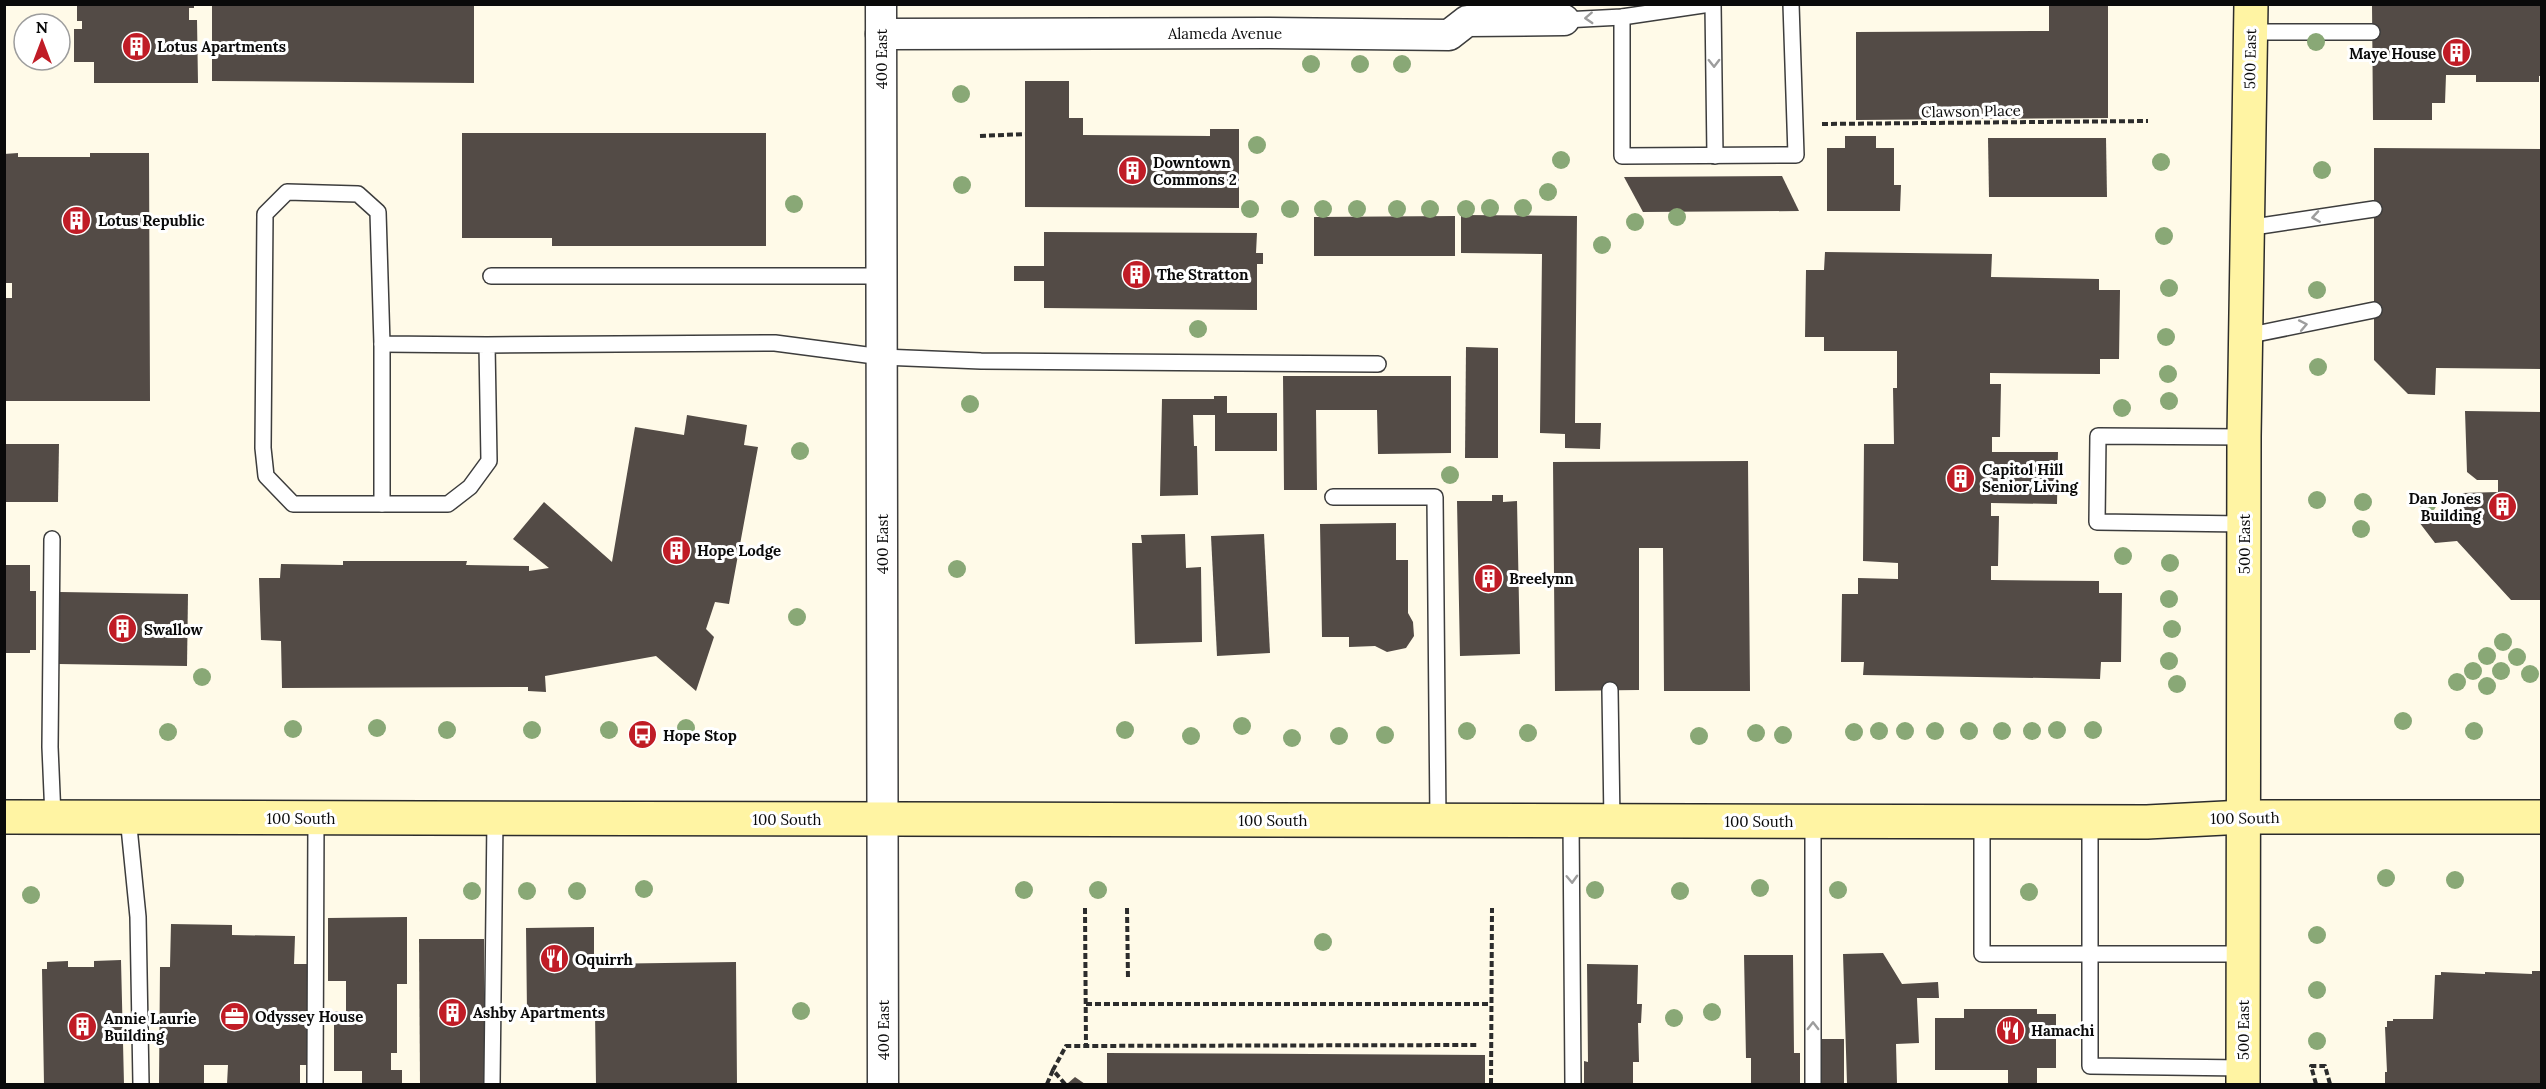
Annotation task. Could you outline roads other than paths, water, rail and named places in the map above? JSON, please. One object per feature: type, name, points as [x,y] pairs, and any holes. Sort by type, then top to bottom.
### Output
[{"type":"street","name":"500 East","points":[[2243,1076],[2244,437],[2250,18]]},
{"type":"street","name":"Alameda Avenue","points":[[881,19],[1268,33],[1449,36],[1467,21],[1564,20]]},
{"type":"street","name":"400 East","points":[[881,19],[883,1084]]},
{"type":"street","name":"100 South","points":[[4,818],[2090,822],[2244,818],[2541,817]]},
{"type":"lane","points":[[1564,20],[1622,17],[1712,4],[1715,156]]},
{"type":"lane","points":[[1622,17],[1622,156],[1796,155],[1791,4]]},
{"type":"lane","points":[[2250,18],[2372,32]]},
{"type":"lane","points":[[382,504],[382,344],[378,212],[358,194],[287,192],[265,214],[263,448],[266,476],[294,504],[382,504],[448,504],[471,487],[489,461],[487,345]]},
{"type":"lane","points":[[2247,228],[2374,209]]},
{"type":"lane","points":[[490,276],[882,276]]},
{"type":"lane","points":[[2246,336],[2374,310]]},
{"type":"lane","points":[[382,344],[775,343],[882,357],[981,361],[1378,364]]},
{"type":"lane","points":[[2244,437],[2098,436],[2097,522],[2244,524]]},
{"type":"lane","points":[[1333,497],[1435,497],[1438,820]]},
{"type":"lane","points":[[52,539],[50,747],[53,818]]},
{"type":"lane","points":[[1610,690],[1612,821]]},
{"type":"lane","points":[[128,818],[138,917],[141,1084]]},
{"type":"lane","points":[[315,1084],[316,818]]},
{"type":"lane","points":[[492,1084],[495,818]]},
{"type":"lane","points":[[1571,820],[1573,1084]]},
{"type":"lane","points":[[1812,1084],[1813,821]]},
{"type":"lane","points":[[1982,822],[1982,954],[2243,954]]},
{"type":"lane","points":[[2090,822],[2090,1066],[2243,1076]]},
{"type":"place","name":"Lotus Apartments","points":[[136,46]]},
{"type":"place","name":"Maye House","points":[[2457,53]]},
{"type":"place","name":"Downtown Commons 2","points":[[1132,171]]},
{"type":"place","name":"Lotus Republic","points":[[77,220]]},
{"type":"place","name":"The Stratton","points":[[1136,274]]},
{"type":"place","name":"Capitol Hill Senior Living","points":[[1961,478]]},
{"type":"place","name":"Dan Jones Building","points":[[2502,507]]},
{"type":"place","name":"Hope Lodge","points":[[676,550]]},
{"type":"place","name":"Breelynn","points":[[1488,578]]},
{"type":"place","name":"Swallow","points":[[123,629]]},
{"type":"place","name":"Hope Stop","points":[[642,735]]},
{"type":"place","name":"Oquirrh","points":[[554,959]]},
{"type":"place","name":"Ashby Apartments","points":[[452,1012]]},
{"type":"place","name":"Odyssey House","points":[[234,1016]]},
{"type":"place","name":"Annie Laurie Building","points":[[83,1027]]},
{"type":"place","name":"Hamachi","points":[[2010,1030]]}]
